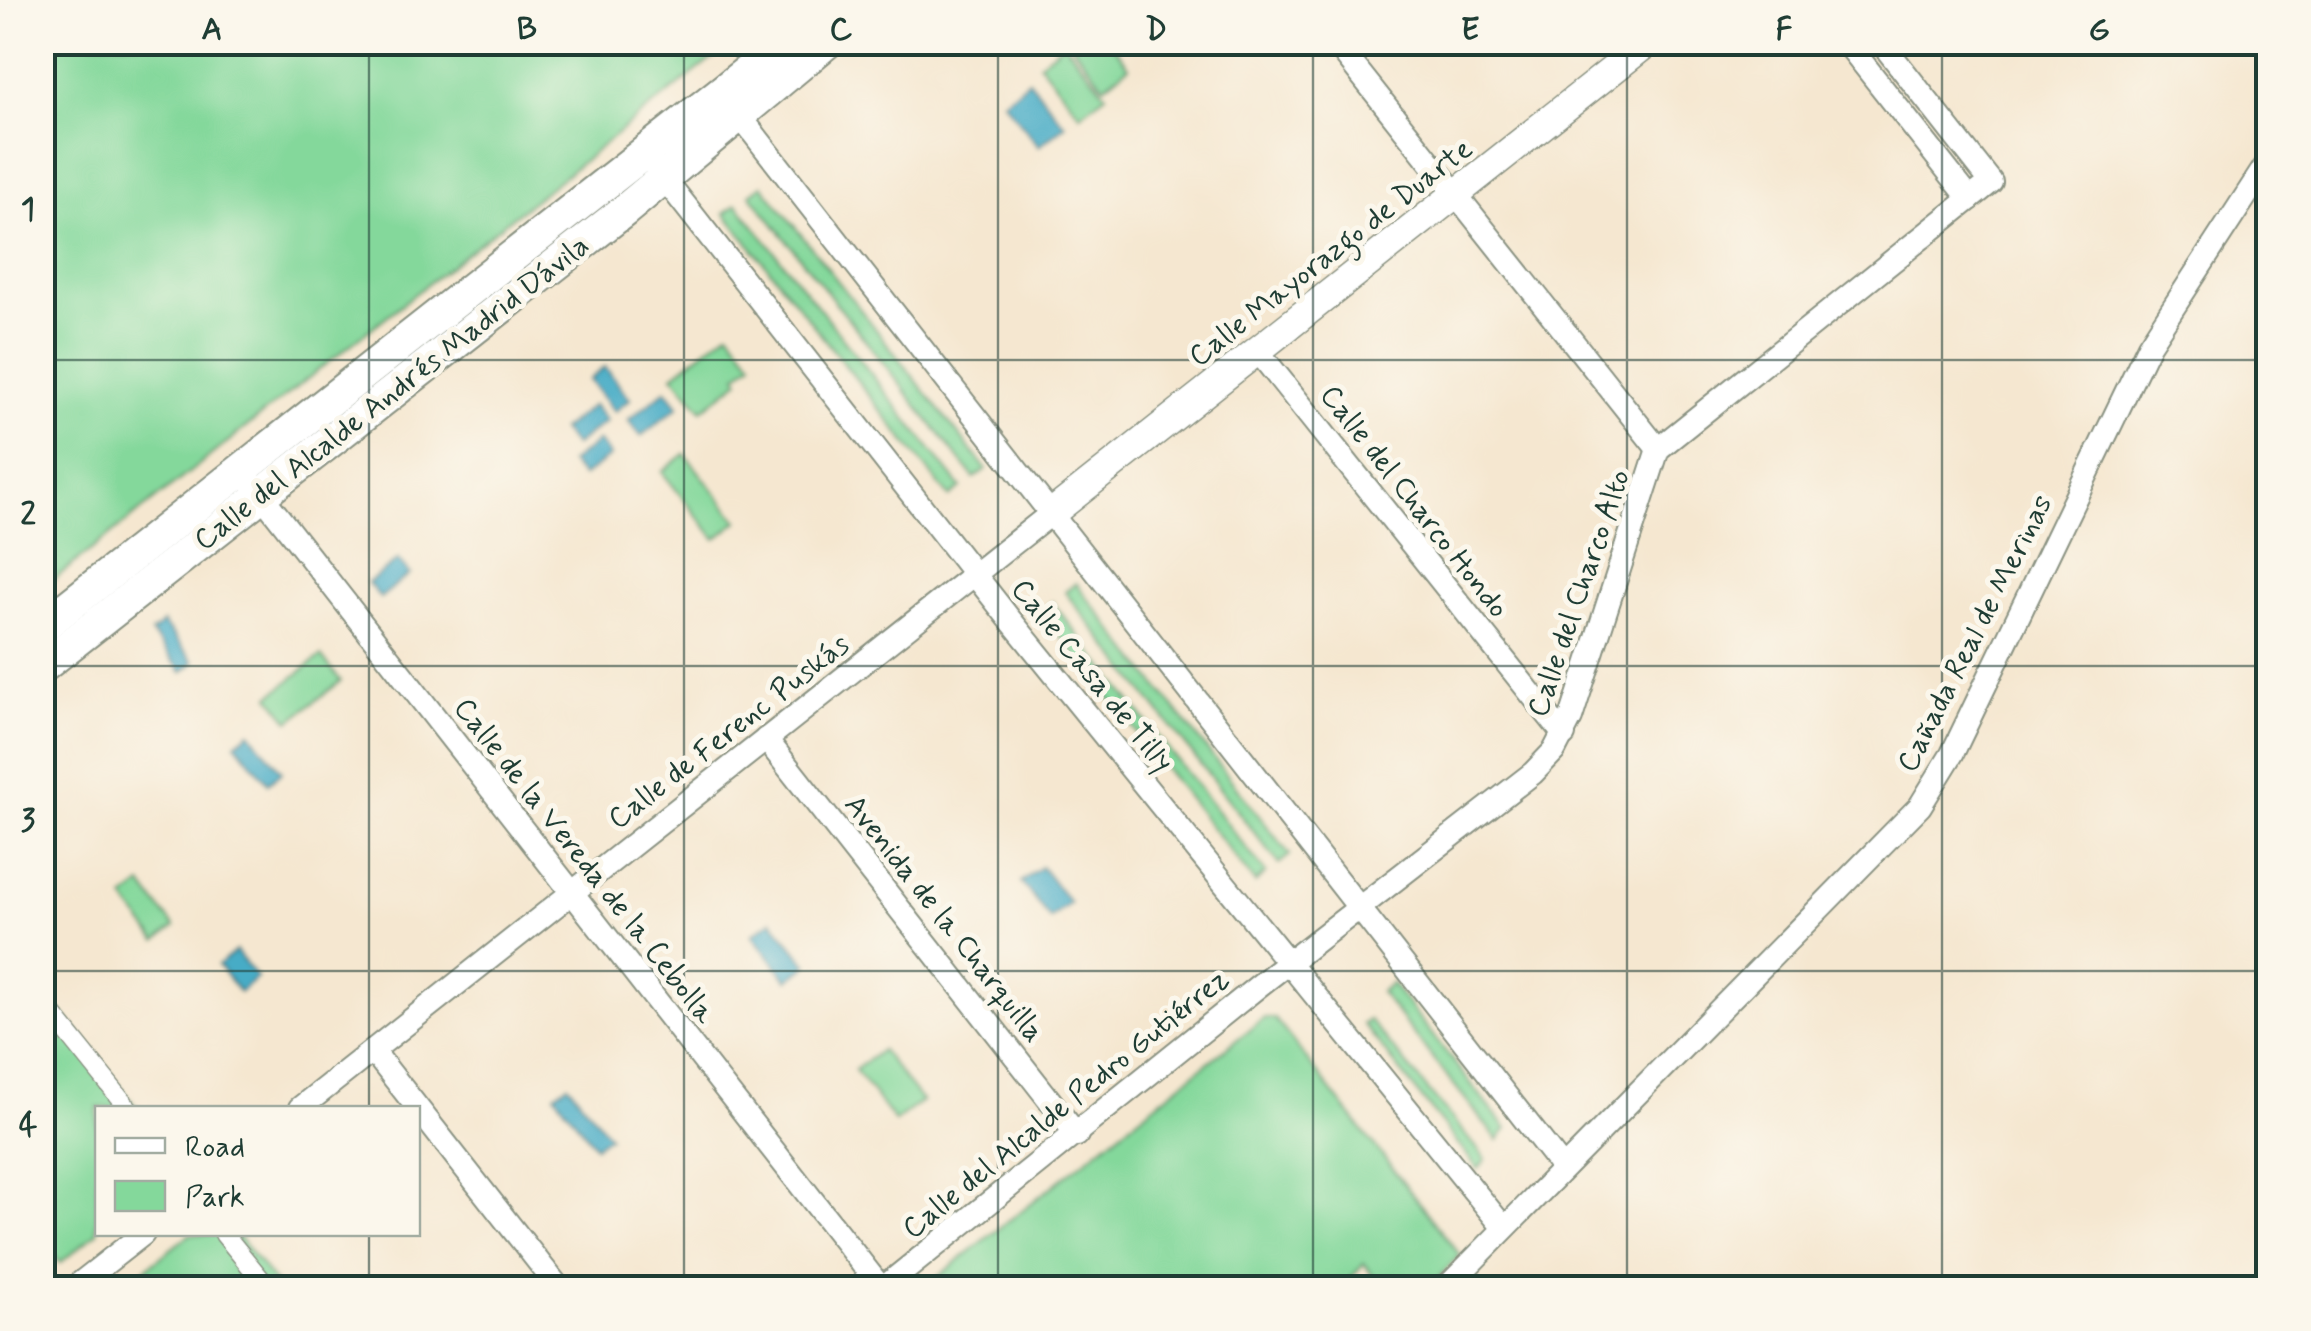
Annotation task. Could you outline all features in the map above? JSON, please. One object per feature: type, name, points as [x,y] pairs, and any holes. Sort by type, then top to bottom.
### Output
[{"type":"main road","points":[[731,105],[785,42]]},
{"type":"main road","points":[[731,105],[828,42]]},
{"type":"main road","name":"Calle del Alcalde Andrés Madrid Dávila","points":[[42,627],[251,482],[731,105]]},
{"type":"main road","name":"Calle del Alcalde Andrés Madrid Dávila","points":[[42,667],[251,482]]},
{"type":"street","points":[[1335,42],[1658,449]]},
{"type":"street","name":"Calle Mayorazgo de Duarte","points":[[1052,512],[1648,42]]},
{"type":"street","points":[[1846,42],[1970,199],[1991,182],[1880,42]]},
{"type":"street","points":[[731,105],[1562,1166]]},
{"type":"street","name":"Cañada Real de Merinas","points":[[1446,1288],[1920,806],[1952,754],[2148,345],[2268,162]]},
{"type":"street","name":"Calle Casa de Tilly","points":[[654,166],[1287,966],[1504,1228]]},
{"type":"street","name":"Calle del Charco Alto","points":[[1287,966],[1533,773],[1564,735],[1658,449],[1970,199]]},
{"type":"street","name":"Calle del Charco Hondo","points":[[1257,350],[1564,735]]},
{"type":"street","name":"Calle de la Vereda de la Cebolla","points":[[251,482],[882,1288]]},
{"type":"street","name":"Calle de Ferenc Puskás","points":[[303,1106],[1052,512]]},
{"type":"street","name":"Avenida de la Charquilla","points":[[766,739],[1076,1135]]},
{"type":"street","name":"Calle del Alcalde Pedro Gutiérrez","points":[[882,1288],[1287,966]]},
{"type":"street","points":[[42,1001],[126,1106]]},
{"type":"street","points":[[372,1051],[415,1106]]},
{"type":"street","points":[[420,1112],[559,1288]]},
{"type":"street","points":[[74,1288],[140,1236]]},
{"type":"street","points":[[226,1236],[268,1288]]},
{"type":"green space","points":[[43,42],[731,42],[732,43],[43,588]]},
{"type":"green space","points":[[1079,42],[1111,43],[1129,66],[1104,86],[1073,47]]},
{"type":"green space","points":[[1064,43],[1106,94],[1080,114],[1039,63]]},
{"type":"green space","points":[[762,185],[986,469],[974,478],[750,194]]},
{"type":"green space","points":[[737,204],[961,488],[949,497],[725,213]]},
{"type":"green space","points":[[729,331],[753,362],[737,375],[740,380],[702,410],[673,375]]},
{"type":"green space","points":[[685,454],[738,521],[716,539],[662,472]]},
{"type":"green space","points":[[1076,583],[1290,855],[1279,864],[1065,592]]},
{"type":"green space","points":[[1052,602],[1266,873],[1255,883],[1041,611]]},
{"type":"green space","points":[[321,656],[341,681],[290,721],[270,696]]},
{"type":"green space","points":[[142,885],[175,927],[157,941],[124,899]]},
{"type":"green space","points":[[1391,983],[1507,1129],[1498,1140],[1380,992]]},
{"type":"green space","points":[[42,989],[135,1106],[95,1106],[95,1235],[60,1263],[43,1242]]},
{"type":"green space","points":[[1264,1018],[1275,1019],[1460,1255],[1429,1288],[1381,1288],[1364,1263],[1342,1288],[924,1288]]},
{"type":"green space","points":[[1369,1020],[1486,1159],[1478,1169],[1363,1024]]},
{"type":"green space","points":[[881,1050],[922,1101],[895,1122],[855,1070]]},
{"type":"green space","points":[[187,1236],[238,1236],[279,1288],[121,1288]]},
{"type":"water","points":[[1029,80],[1065,125],[1039,146],[1003,101]]},
{"type":"water","points":[[605,367],[630,399],[614,412],[589,380]]},
{"type":"water","points":[[666,390],[679,406],[641,436],[628,420]]},
{"type":"water","points":[[593,405],[606,421],[574,446],[561,430]]},
{"type":"water","points":[[598,441],[610,456],[582,477],[570,463]]},
{"type":"water","points":[[398,560],[410,574],[380,598],[368,583]]},
{"type":"water","points":[[163,623],[194,662],[182,672],[151,633]]},
{"type":"water","points":[[250,732],[282,772],[268,783],[236,743]]},
{"type":"water","points":[[1041,867],[1070,903],[1050,919],[1021,882]]},
{"type":"water","points":[[772,920],[808,965],[788,980],[752,935]]},
{"type":"water","points":[[236,951],[257,978],[239,992],[218,965]]},
{"type":"water","points":[[568,1084],[609,1136],[595,1146],[555,1094]]}]
